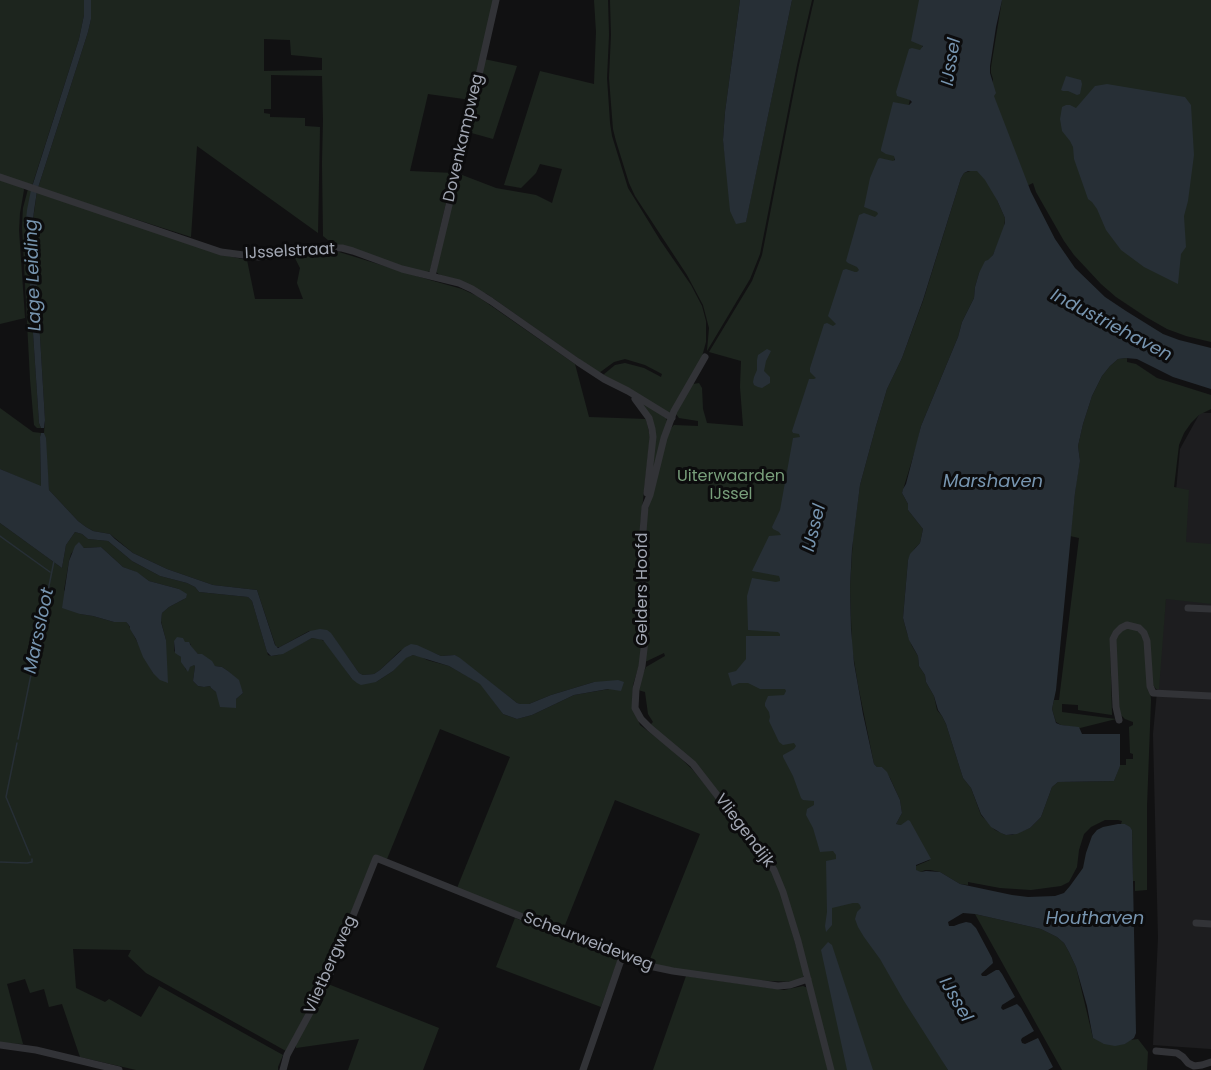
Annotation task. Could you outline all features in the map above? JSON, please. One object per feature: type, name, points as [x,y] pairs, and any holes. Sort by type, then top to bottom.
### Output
[{"type":"street","name":"Dovenkampweg","points":[[432,276],[496,0]]},
{"type":"street","name":"IJsselstraat","points":[[0,177],[221,252],[259,256],[328,247],[342,248],[402,269],[472,288],[604,379],[672,418]]},
{"type":"street","name":"Gelders Hoofd","points":[[636,689],[645,640],[642,544],[645,507],[664,438],[676,408],[705,357]]},
{"type":"street","name":"IJsselstraat","points":[[628,391],[643,408],[652,429],[645,507]]},
{"type":"street","points":[[1188,608],[1211,609]]},
{"type":"street","points":[[1119,720],[1116,707],[1113,639],[1121,628],[1127,626],[1139,628],[1144,633],[1147,641],[1150,686],[1153,693],[1211,696]]},
{"type":"street","name":"Vliegendijk","points":[[636,689],[635,708],[641,719],[693,764],[774,870],[808,979],[831,1070]]},
{"type":"street","name":"Scheurweideweg","points":[[376,858],[622,957],[664,970],[773,986],[790,985],[808,979]]},
{"type":"street","name":"Vlietbergweg","points":[[283,1070],[289,1052],[327,981],[376,858]]},
{"type":"street","points":[[1196,923],[1211,924]]},
{"type":"street","points":[[583,1070],[622,957]]},
{"type":"street","points":[[0,1045],[36,1050],[119,1070]]},
{"type":"street","points":[[1156,1051],[1177,1053],[1194,1066],[1211,1062]]},
{"type":"shaded area","points":[[1200,413],[1211,413],[1211,1049],[1153,1045],[1158,938],[1153,734],[1180,449]]},
{"type":"green space","points":[[0,0],[84,0],[84,15],[79,39],[32,186],[0,175]]},
{"type":"green space","points":[[91,0],[494,0],[471,100],[428,94],[410,171],[453,173],[430,271],[425,273],[334,245],[323,236],[322,76],[271,75],[271,109],[264,109],[264,113],[270,114],[270,117],[305,118],[305,126],[320,127],[318,233],[197,146],[191,237],[38,188],[91,19]],"holes":[[[264,39],[290,40],[291,55],[322,58],[322,70],[264,71]]]},
{"type":"green space","points":[[594,0],[608,0],[607,78],[610,123],[628,188],[691,285],[702,306],[706,321],[706,342],[701,360],[671,413],[668,414],[603,375],[615,365],[625,363],[644,368],[661,377],[662,374],[645,365],[625,359],[614,362],[599,373],[487,294],[436,272],[457,173],[496,188],[536,195],[552,203],[562,169],[540,164],[536,173],[521,188],[504,185],[540,71],[594,84],[596,32]]},
{"type":"green space","points":[[610,0],[740,0],[723,140],[725,155],[746,221],[792,0],[812,0],[760,254],[750,279],[707,351],[709,328],[703,305],[687,275],[635,196],[616,141],[609,78]]},
{"type":"green space","name":"Uiterwaarden IJssel","points":[[814,0],[933,0],[879,218],[782,535],[940,1043],[941,1058],[948,1070],[833,1070],[783,886],[684,754],[650,725],[653,722],[648,714],[645,692],[638,690],[646,667],[665,656],[664,653],[645,662],[644,556],[646,518],[665,440],[674,425],[698,426],[698,421],[679,418],[676,414],[688,388],[693,384],[699,383],[702,388],[703,409],[707,423],[743,426],[741,361],[709,352],[752,281],[762,255]]},
{"type":"green space","points":[[1002,0],[1211,0],[1211,342],[1167,329],[1116,297],[1101,284],[1064,241],[1033,183],[997,200],[1005,218],[1004,230],[993,255],[979,273],[974,298],[962,322],[921,426],[902,493],[908,504],[908,510],[923,529],[920,543],[908,560],[903,618],[907,633],[918,656],[919,666],[934,696],[937,710],[946,724],[963,778],[971,788],[981,815],[995,830],[1012,835],[1030,828],[1041,817],[1052,787],[1058,782],[1114,781],[1120,765],[1126,765],[1126,759],[1133,759],[1133,754],[1130,753],[1129,727],[1133,725],[1133,722],[1125,719],[1118,712],[1115,641],[1119,633],[1126,628],[1135,629],[1144,637],[1151,700],[1147,890],[1135,891],[1132,830],[1118,820],[1105,820],[1091,827],[1084,834],[1077,867],[1069,882],[1061,886],[1031,890],[1000,888],[968,882],[968,885],[960,884],[940,872],[916,871],[916,866],[930,860],[901,825],[896,824],[902,813],[900,800],[890,778],[882,767],[874,764],[858,685],[852,648],[850,587],[860,485],[887,389],[902,358],[923,301],[961,178],[964,173],[977,169],[993,79],[991,67]]},
{"type":"green space","points":[[484,59],[517,66],[493,139],[468,132]]},
{"type":"green space","points":[[0,180],[23,187],[24,190],[19,230],[25,318],[0,324]]},
{"type":"green space","points":[[28,189],[31,190],[32,318],[41,428],[34,425],[30,379],[22,226],[23,208]]},
{"type":"green space","points":[[37,191],[223,255],[247,260],[255,299],[303,299],[297,283],[300,268],[294,256],[324,252],[339,252],[462,289],[477,296],[575,364],[589,417],[646,419],[650,437],[640,527],[642,634],[640,662],[633,685],[632,706],[640,725],[670,748],[693,770],[772,872],[780,890],[804,974],[802,979],[794,982],[749,980],[648,964],[700,834],[615,800],[563,930],[457,888],[510,757],[440,729],[387,859],[374,855],[326,975],[286,1051],[146,973],[128,956],[131,950],[73,949],[76,988],[105,1002],[109,999],[141,1017],[159,986],[283,1055],[278,1070],[136,1070],[80,1057],[62,1004],[49,1007],[44,989],[30,993],[25,979],[7,984],[23,1044],[0,1043],[0,523],[62,568],[66,545],[75,532],[88,539],[108,541],[132,561],[160,576],[187,583],[199,592],[248,597],[252,601],[268,655],[278,655],[312,638],[320,639],[326,642],[352,679],[376,682],[393,671],[406,657],[420,656],[449,666],[481,684],[503,714],[517,719],[532,715],[574,695],[609,689],[594,682],[529,704],[521,704],[455,655],[441,656],[434,653],[401,650],[374,674],[363,675],[359,673],[331,634],[309,631],[276,647],[257,590],[213,585],[167,569],[133,553],[110,534],[93,531],[78,521],[49,490],[33,220]],"holes":[[[79,543],[84,548],[101,547],[123,567],[149,581],[179,589],[186,598],[162,613],[161,621],[166,640],[153,673],[126,622],[114,622],[80,614],[64,590],[71,554]],[[174,641],[191,644],[190,646],[198,654],[215,666],[228,671],[238,680],[243,693],[236,699],[216,692],[210,686],[198,686],[193,681],[194,664],[186,670],[181,657],[174,651]]]},
{"type":"green space","points":[[1127,358],[1127,362],[1136,364],[1157,378],[1211,395],[1211,409],[1199,415],[1191,423],[1179,445],[1174,487],[1189,490],[1186,542],[1211,544],[1211,604],[1166,599],[1159,689],[1153,685],[1148,638],[1128,624],[1110,641],[1112,715],[1078,710],[1078,705],[1062,704],[1062,712],[1116,719],[1080,728],[1056,722],[1052,709],[1054,700],[1059,700],[1079,538],[1070,536],[1080,461],[1078,446],[1092,396],[1102,376],[1118,359]]},
{"type":"green space","points":[[636,397],[667,421],[649,495],[654,434]]},
{"type":"green space","points":[[0,408],[33,432],[41,433],[41,487],[0,469]]},
{"type":"green space","points":[[975,914],[1041,929],[1064,943],[1076,967],[1093,1038],[1125,1044],[1130,1040],[1138,1039],[1148,1052],[1147,1070],[1062,1070]]},
{"type":"green space","points":[[515,918],[618,959],[601,1007],[496,967]]},
{"type":"green space","points":[[686,976],[784,990],[803,986],[808,988],[828,1070],[653,1070]]},
{"type":"green space","points":[[328,984],[439,1028],[423,1070],[348,1070],[359,1039],[296,1048]]},
{"type":"water","name":"Lage Leiding","points":[[84,0],[91,0],[88,32],[37,191],[33,220],[45,420],[44,428],[41,428],[32,318],[27,210],[31,190],[79,39],[84,15]]},
{"type":"water","points":[[740,0],[792,0],[746,222],[736,224],[730,211],[723,140]]},
{"type":"water","points":[[919,0],[1002,0],[990,66],[996,93],[994,96],[1031,192],[1055,239],[1075,268],[1105,297],[1163,334],[1211,348],[1211,389],[1173,377],[1137,359],[1126,358],[1118,359],[1110,366],[1092,396],[1078,446],[1080,461],[1056,690],[1052,709],[1056,723],[1079,727],[1082,734],[1120,734],[1120,766],[1114,781],[1058,782],[1052,787],[1041,817],[1030,828],[1017,834],[1001,833],[991,827],[981,814],[971,788],[963,778],[946,724],[919,666],[918,656],[909,640],[903,618],[908,560],[910,554],[920,543],[923,529],[908,510],[908,504],[902,493],[903,489],[921,426],[962,322],[974,298],[979,273],[985,261],[993,255],[1005,223],[997,200],[977,171],[968,171],[961,178],[923,300],[902,358],[887,389],[860,485],[850,587],[854,663],[874,764],[887,772],[900,800],[902,813],[896,824],[901,825],[910,821],[931,859],[916,865],[916,870],[940,872],[960,884],[1012,895],[1055,896],[1064,893],[1083,868],[1092,836],[1097,830],[1125,824],[1132,830],[1136,1033],[1134,1038],[1125,1044],[1115,1046],[1104,1044],[1093,1038],[1076,967],[1064,943],[1057,937],[1041,929],[975,914],[963,913],[948,922],[949,926],[971,923],[976,928],[993,963],[981,974],[982,976],[996,970],[1002,974],[1015,997],[1001,1008],[1003,1010],[1017,1004],[1021,1008],[1034,1031],[1022,1038],[1022,1043],[1025,1044],[1038,1038],[1053,1067],[1048,1070],[948,1070],[858,927],[855,919],[861,908],[860,905],[853,903],[832,908],[832,925],[826,932],[826,861],[836,859],[836,855],[833,851],[820,852],[813,828],[806,815],[807,809],[814,805],[814,801],[801,798],[783,757],[796,746],[794,743],[783,745],[779,742],[765,706],[768,696],[784,695],[786,691],[785,689],[760,689],[748,683],[732,686],[728,673],[736,671],[746,659],[746,636],[780,636],[778,632],[748,630],[747,596],[752,578],[780,581],[779,576],[752,571],[769,536],[781,535],[772,527],[780,510],[793,438],[800,437],[792,431],[809,379],[816,378],[810,372],[810,368],[824,324],[833,326],[836,324],[828,316],[843,270],[857,272],[859,270],[846,261],[859,215],[864,213],[875,217],[878,214],[864,207],[870,178],[878,159],[895,160],[894,156],[881,151],[893,102],[909,105],[912,102],[897,96],[896,92],[909,49],[920,50],[923,46],[911,41]]},
{"type":"water","points":[[1066,76],[1081,80],[1080,94],[1061,90]]},
{"type":"water","points":[[1107,84],[1185,97],[1191,105],[1194,155],[1184,216],[1186,247],[1181,254],[1178,284],[1144,267],[1121,250],[1106,230],[1097,209],[1088,199],[1074,159],[1073,147],[1062,131],[1060,119],[1062,107],[1070,105],[1076,108],[1095,86]]},
{"type":"water","points":[[767,349],[771,351],[764,371],[770,377],[770,383],[762,388],[754,385],[753,382],[758,355]]},
{"type":"water","points":[[41,433],[44,433],[46,438],[49,490],[78,521],[93,531],[110,534],[133,553],[167,569],[213,585],[257,590],[278,648],[310,631],[327,630],[359,673],[363,675],[374,674],[405,647],[411,644],[417,645],[441,656],[455,655],[521,704],[529,704],[594,682],[618,680],[624,682],[621,691],[608,689],[574,695],[532,715],[517,719],[503,714],[480,684],[449,666],[413,655],[376,682],[361,685],[352,679],[323,640],[312,638],[283,654],[271,656],[267,652],[252,601],[248,597],[199,592],[187,583],[160,576],[132,561],[108,541],[88,539],[75,532],[66,545],[62,568],[0,523],[0,469],[41,486]]},
{"type":"water","points":[[79,542],[84,548],[101,547],[123,567],[137,572],[149,581],[179,589],[187,594],[186,598],[162,613],[168,683],[160,680],[153,673],[126,622],[114,622],[62,608],[69,561]]},
{"type":"water","points":[[177,637],[189,642],[198,654],[202,654],[215,666],[222,667],[239,680],[243,693],[236,699],[236,708],[220,707],[216,692],[210,686],[198,686],[193,681],[195,666],[190,667],[188,672],[181,662],[181,657],[175,653],[174,641]]},
{"type":"water","points":[[828,942],[832,945],[873,1070],[847,1070],[821,950]]},
{"type":"waterway","points":[[0,536],[50,572]]},
{"type":"waterway","name":"Marssloot","points":[[18,739],[54,561]]},
{"type":"waterway","name":"Marssloot","points":[[17,743],[6,797],[30,855]]},
{"type":"waterway","name":"Marssloot","points":[[0,862],[27,863],[32,862],[32,859]]},
{"type":"water label","name":"IJssel","points":[[952,62]]},
{"type":"water label","name":"Industriehaven","points":[[1111,326]]},
{"type":"water label","name":"Marshaven","points":[[993,482]]},
{"type":"water label","name":"IJssel","points":[[815,528]]},
{"type":"water label","name":"Houthaven","points":[[1095,919]]},
{"type":"water label","name":"IJssel","points":[[955,1000]]}]
